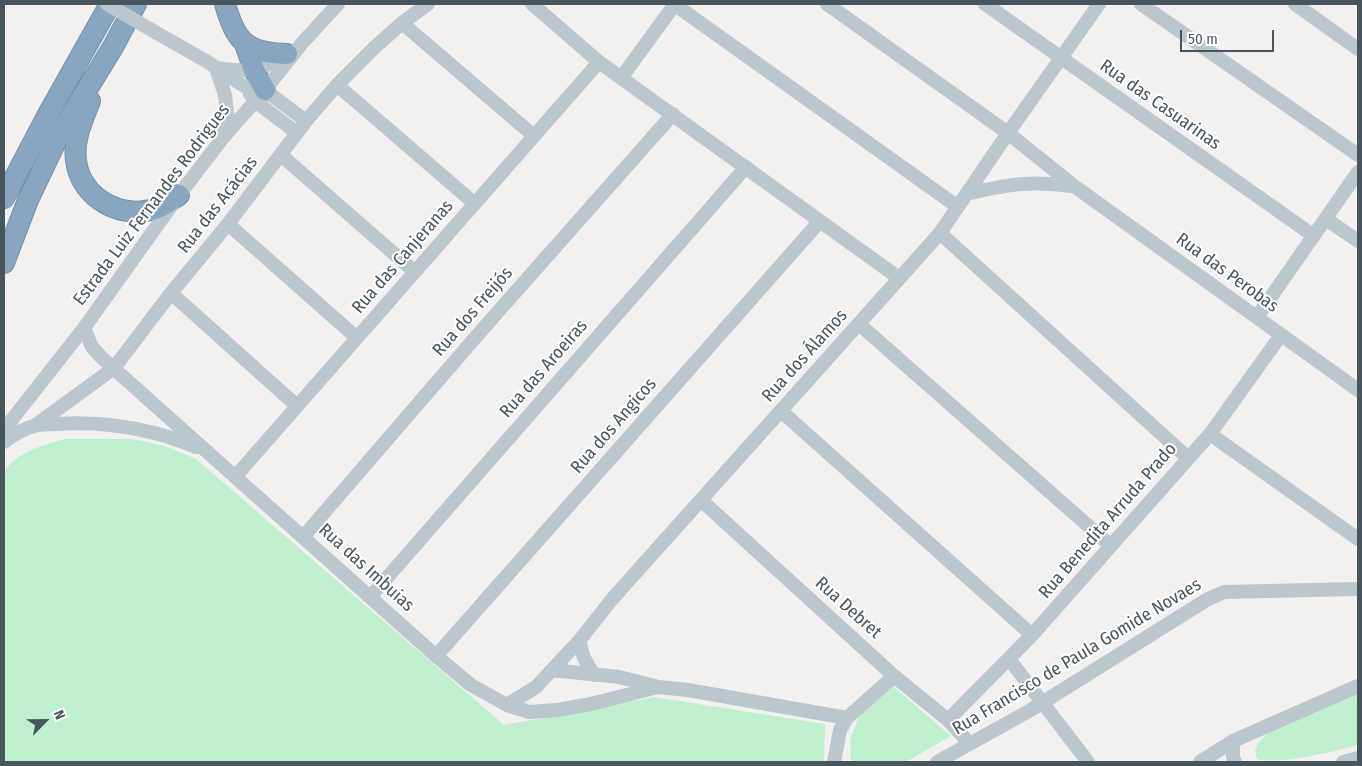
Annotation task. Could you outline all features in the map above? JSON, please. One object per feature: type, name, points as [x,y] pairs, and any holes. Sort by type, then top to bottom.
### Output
[{"type":"highway","points":[[4,198],[109,4]]},
{"type":"highway","points":[[4,263],[28,200],[58,137],[113,48],[136,4]]},
{"type":"highway","points":[[225,4],[231,22],[245,44],[268,53],[295,48]]},
{"type":"highway","points":[[245,44],[249,78],[260,95]]},
{"type":"highway","points":[[113,48],[79,130],[76,161],[80,176],[97,199],[111,208],[128,212],[146,211],[160,207],[179,195]]},
{"type":"street","points":[[109,4],[216,68],[234,71],[249,78],[295,48]]},
{"type":"street","name":"Estrada Luiz Fernandes Rodrigues","points":[[4,434],[10,422],[84,328],[179,195],[222,139],[260,95],[295,48],[338,4]]},
{"type":"street","name":"Rua das Acácias","points":[[36,425],[114,368],[171,293],[281,156],[306,121],[337,85],[375,47],[402,23],[428,4]]},
{"type":"street","points":[[534,4],[598,62],[899,278]]},
{"type":"street","points":[[621,78],[674,4],[958,207]]},
{"type":"street","name":"Rua das Perobas","points":[[827,4],[1008,132],[1074,186],[1358,390]]},
{"type":"street","name":"Rua das Casuarinas","points":[[984,4],[1314,236]]},
{"type":"street","name":"Rua dos Álamos","points":[[506,705],[536,687],[579,641],[613,598],[702,501],[940,233],[1008,132],[1099,4]]},
{"type":"street","points":[[1141,4],[1358,155]]},
{"type":"street","points":[[1295,4],[1358,49]]},
{"type":"street","points":[[402,23],[534,136]]},
{"type":"street","name":"Rua das Canjeranas","points":[[235,477],[598,62]]},
{"type":"street","points":[[216,68],[225,95],[227,114],[222,139]]},
{"type":"street","points":[[337,85],[474,203]]},
{"type":"street","points":[[260,95],[306,121]]},
{"type":"street","points":[[260,95],[297,133]]},
{"type":"street","name":"Rua dos Freijós","points":[[304,537],[481,331],[672,114]]},
{"type":"street","points":[[281,156],[415,272]]},
{"type":"street","name":"Rua das Aroeiras","points":[[371,596],[746,167]]},
{"type":"street","points":[[1257,317],[1358,172]]},
{"type":"street","points":[[966,194],[1030,183],[1048,182],[1074,186]]},
{"type":"street","points":[[1326,218],[1358,241]]},
{"type":"street","name":"Rua dos Angicos","points":[[436,656],[820,221]]},
{"type":"street","points":[[228,224],[357,338]]},
{"type":"street","points":[[940,233],[1188,458]]},
{"type":"street","points":[[171,293],[297,406]]},
{"type":"street","points":[[859,324],[1110,546]]},
{"type":"street","name":"Rua das Imbuias","points":[[84,328],[92,347],[114,368],[436,656],[471,685],[506,705],[530,712],[557,710],[590,704],[658,687]]},
{"type":"street","name":"Rua Benedita Arruda Prado","points":[[948,720],[1032,635],[1210,434],[1281,335]]},
{"type":"street","points":[[780,411],[1032,635]]},
{"type":"street","name":"Rua das Imbuias","points":[[4,442],[17,433],[36,425],[80,423],[145,430],[174,438],[206,451]]},
{"type":"street","points":[[1210,434],[1358,539]]},
{"type":"street","name":"Rua Debret","points":[[702,501],[894,676],[948,720],[969,743]]},
{"type":"street","name":"Rua Francisco de Paula Gomide Novaes","points":[[936,762],[1029,711],[1208,599],[1224,592],[1358,589]]},
{"type":"street","points":[[579,641],[584,658],[594,675]]},
{"type":"street","points":[[1009,660],[1088,762]]},
{"type":"street","points":[[552,670],[619,677],[658,687],[688,690],[847,718]]},
{"type":"street","points":[[834,762],[840,730],[847,718],[894,676]]},
{"type":"street","points":[[1200,762],[1233,742],[1358,686]]},
{"type":"street","points":[[1233,742],[1233,757],[1236,762]]},
{"type":"street","points":[[1343,762],[1358,758]]},
{"type":"green space","points":[[65,439],[132,439],[162,445],[196,459],[504,725],[654,697],[825,724],[824,762],[4,762],[4,471],[24,454]]},
{"type":"green space","points":[[1358,679],[1358,745],[1321,754],[1278,761],[1257,759],[1255,751],[1258,743],[1292,709]]},
{"type":"green space","points":[[893,686],[951,736],[906,762],[851,762],[850,740],[862,708]]}]
